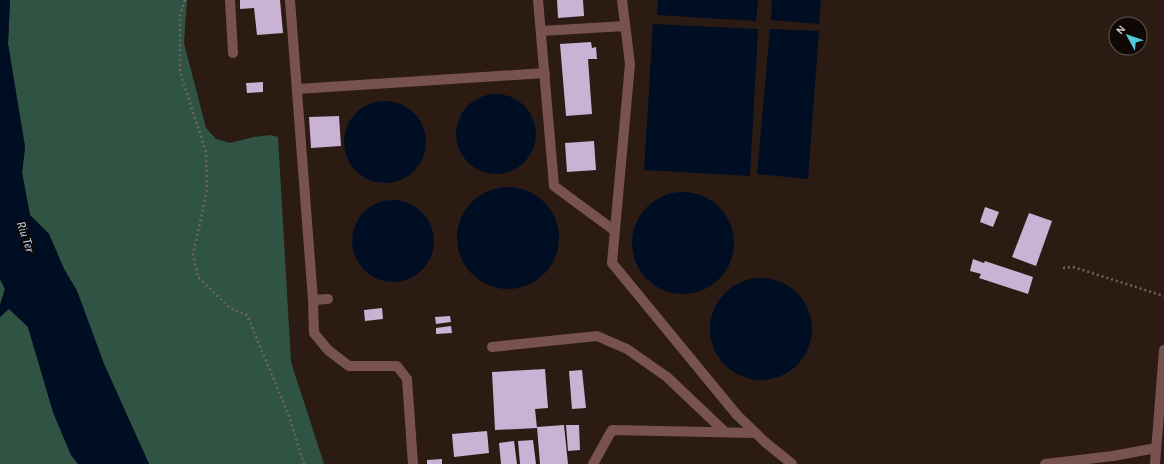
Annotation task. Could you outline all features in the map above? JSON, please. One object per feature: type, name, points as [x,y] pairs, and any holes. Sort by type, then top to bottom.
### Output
[{"type":"street","points":[[230,0],[233,53]]},
{"type":"street","points":[[290,0],[313,300],[314,334],[328,350],[349,366],[397,366],[407,379],[413,464]]},
{"type":"street","points":[[538,0],[554,186],[615,231]]},
{"type":"street","points":[[622,0],[630,64],[612,263],[738,415],[755,433],[792,464]]},
{"type":"street","points":[[541,31],[625,26]]},
{"type":"street","points":[[297,89],[545,73]]},
{"type":"street","points":[[313,300],[328,299]]},
{"type":"street","points":[[492,347],[596,336],[627,349],[667,377],[725,432]]},
{"type":"street","points":[[1155,464],[1164,350]]},
{"type":"street","points":[[593,464],[612,430],[755,433]]},
{"type":"street","points":[[1045,464],[1113,456],[1156,448]]},
{"type":"path","points":[[185,0],[180,15],[180,72],[206,152],[207,190],[193,255],[198,277],[230,308],[247,315],[289,416],[304,464]]},
{"type":"path","points":[[1063,268],[1073,267],[1164,296]]},
{"type":"green space","points":[[10,0],[187,0],[184,43],[206,128],[216,139],[230,143],[270,135],[278,137],[291,362],[324,464],[149,464],[104,364],[77,291],[64,269],[49,234],[30,215],[22,173],[25,147],[8,44]]},
{"type":"green space","points":[[0,279],[5,289],[0,305]]},
{"type":"green space","points":[[9,308],[28,327],[53,412],[71,455],[78,464],[0,464],[0,317]]},
{"type":"water","name":"Riu Ter","points":[[0,0],[10,0],[8,44],[25,147],[22,173],[30,215],[49,234],[64,269],[77,291],[104,364],[149,464],[78,464],[71,455],[53,412],[28,327],[9,309],[0,317],[0,305],[5,289],[0,279]]},
{"type":"water","points":[[658,0],[758,0],[756,21],[657,15]]},
{"type":"water","points":[[772,0],[821,0],[819,24],[771,20]]},
{"type":"water","points":[[653,24],[758,29],[750,176],[644,170]]},
{"type":"water","points":[[770,29],[819,31],[808,179],[757,174]]},
{"type":"water","points":[[496,94],[511,97],[524,106],[533,119],[536,134],[533,149],[524,162],[511,171],[496,174],[481,171],[468,162],[459,149],[456,134],[459,119],[468,106],[481,97]]},
{"type":"water","points":[[385,101],[401,104],[414,113],[423,126],[426,142],[423,158],[414,171],[401,180],[385,183],[369,180],[356,171],[347,158],[344,142],[347,126],[356,113],[369,104]]},
{"type":"water","points":[[508,187],[527,191],[544,202],[555,219],[559,238],[555,257],[544,274],[527,285],[508,289],[489,285],[472,274],[461,257],[457,238],[461,219],[472,202],[489,191]]},
{"type":"water","points":[[683,192],[702,196],[719,207],[730,224],[734,243],[730,262],[719,279],[702,290],[683,294],[664,290],[647,279],[636,262],[632,243],[636,224],[647,207],[664,196]]},
{"type":"water","points":[[393,200],[409,203],[422,212],[431,225],[434,241],[431,257],[422,270],[409,279],[393,282],[377,279],[364,270],[355,257],[352,241],[355,225],[364,212],[377,203]]},
{"type":"water","points":[[761,278],[781,282],[789,286],[797,293],[804,301],[808,309],[812,329],[808,349],[804,357],[797,365],[789,372],[781,376],[761,380],[741,376],[733,372],[725,365],[718,357],[714,349],[710,329],[714,309],[718,301],[725,293],[733,286],[741,282]]},
{"type":"building","points":[[240,0],[280,0],[283,33],[257,35],[254,8],[240,9]]},
{"type":"building","points":[[557,0],[583,0],[584,16],[558,18]]},
{"type":"building","points":[[591,42],[592,48],[596,47],[597,59],[588,59],[592,114],[566,116],[560,44]]},
{"type":"building","points":[[263,82],[263,92],[247,93],[246,83]]},
{"type":"building","points":[[339,116],[341,146],[311,148],[309,117]]},
{"type":"building","points":[[594,141],[596,170],[567,172],[565,143]]},
{"type":"building","points":[[985,207],[999,212],[993,227],[980,222]]},
{"type":"building","points":[[1029,213],[1052,221],[1036,266],[1012,257]]},
{"type":"building","points":[[973,259],[984,263],[985,261],[1033,277],[1028,294],[979,278],[981,274],[970,271]]},
{"type":"building","points":[[382,308],[383,319],[365,321],[364,310]]},
{"type":"building","points":[[450,316],[451,322],[436,324],[435,317]]},
{"type":"building","points":[[451,326],[452,333],[436,334],[436,328]]},
{"type":"building","points":[[545,369],[548,408],[535,409],[537,428],[495,430],[492,372]]},
{"type":"building","points":[[582,370],[586,408],[572,409],[569,371]]},
{"type":"building","points":[[564,425],[568,464],[540,464],[537,427]]},
{"type":"building","points":[[566,425],[579,425],[580,450],[568,451]]},
{"type":"building","points":[[487,431],[489,453],[454,457],[452,434]]},
{"type":"building","points":[[533,440],[536,464],[520,464],[518,441]]},
{"type":"building","points":[[514,441],[517,464],[501,464],[499,443]]},
{"type":"building","points":[[442,459],[442,464],[427,464],[427,460]]}]
